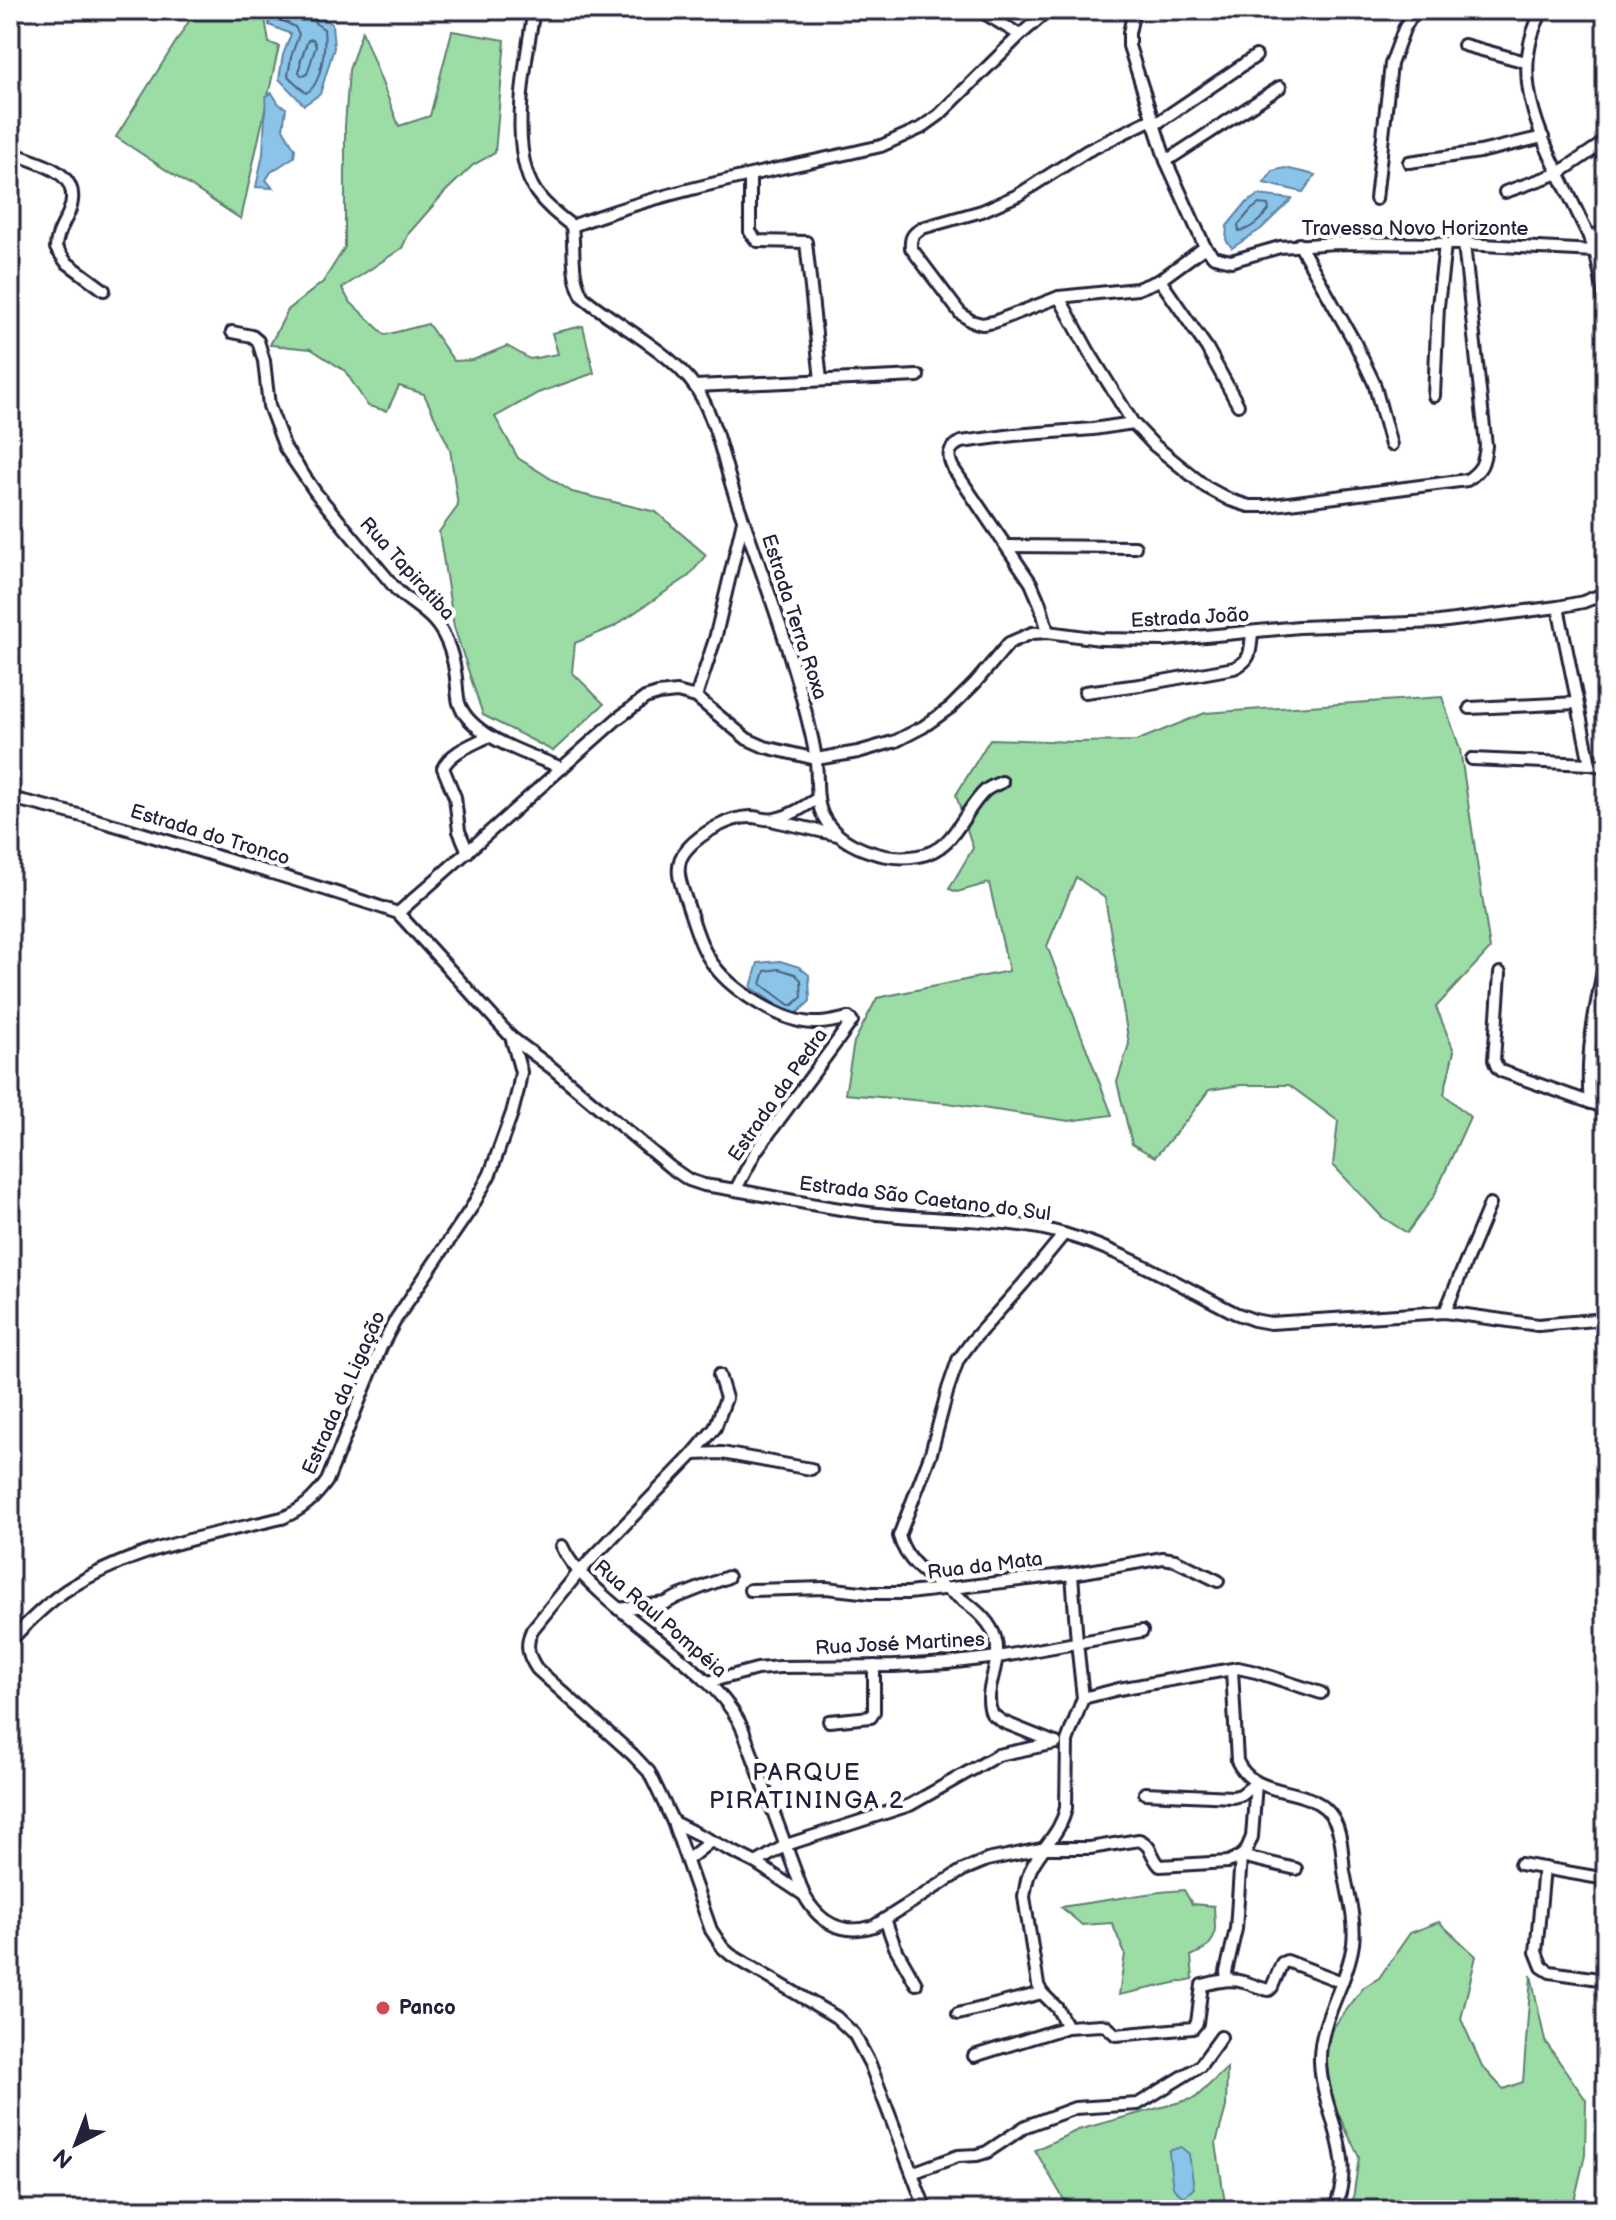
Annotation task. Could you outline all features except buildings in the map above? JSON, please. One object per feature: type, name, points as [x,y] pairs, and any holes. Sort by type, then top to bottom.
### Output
[{"type":"street","points":[[534,10],[519,126],[522,153],[527,176],[535,190],[572,226],[643,202],[881,146],[921,128],[956,99],[1049,10]]},
{"type":"street","points":[[979,10],[1020,35]]},
{"type":"street","points":[[1134,10],[1129,46],[1153,122],[1166,161],[1205,247],[1160,280],[1137,289],[1059,297],[994,322],[982,324],[971,321],[960,313],[916,258],[910,240],[914,233],[982,211],[1018,195],[1100,144],[1153,122],[1256,56]]},
{"type":"street","points":[[1376,199],[1391,64],[1415,10]]},
{"type":"street","points":[[1543,10],[1533,28],[1526,62],[1529,98],[1543,137],[1595,251],[1606,312]]},
{"type":"street","points":[[1464,45],[1526,62]]},
{"type":"street","points":[[1166,161],[1280,87]]},
{"type":"street","points":[[1409,162],[1480,152],[1543,137]]},
{"type":"street","points":[[1505,192],[1559,173],[1606,141]]},
{"type":"street","points":[[10,152],[61,173],[68,180],[72,188],[70,209],[59,231],[56,248],[66,262],[104,290]]},
{"type":"street","points":[[750,176],[750,232],[757,241],[806,242],[821,380]]},
{"type":"street","name":"Estrada Terra Roxa","points":[[572,226],[574,272],[583,297],[685,374],[695,386],[713,423],[781,626],[808,722],[816,759],[818,798]]},
{"type":"street","points":[[1589,237],[1606,231]]},
{"type":"street","name":"Travessa Novo Horizonte","points":[[1205,247],[1214,257],[1231,261],[1299,244],[1335,243],[1464,244],[1595,251]]},
{"type":"street","points":[[1299,244],[1374,383],[1391,445]]},
{"type":"street","points":[[1059,297],[1133,423],[1154,445],[1206,487],[1230,500],[1249,506],[1266,506],[1467,480],[1479,472],[1485,462],[1486,446],[1464,244]]},
{"type":"street","points":[[1434,396],[1438,306],[1445,245]]},
{"type":"street","points":[[1160,280],[1207,348],[1238,405]]},
{"type":"street","name":"Rua Tapiratiba","points":[[232,332],[252,336],[258,341],[264,361],[269,406],[285,448],[316,493],[408,601],[426,612],[438,625],[453,658],[459,702],[466,716],[489,736],[562,768]]},
{"type":"street","points":[[695,386],[918,376]]},
{"type":"street","points":[[1048,632],[1031,583],[953,468],[949,452],[961,442],[1133,423]]},
{"type":"street","points":[[696,697],[715,639],[743,519]]},
{"type":"street","points":[[1007,546],[1135,547]]},
{"type":"street","name":"Estrada João","points":[[816,759],[896,741],[923,727],[951,707],[1009,643],[1032,633],[1164,640],[1299,627],[1466,620],[1558,607],[1606,593]]},
{"type":"street","points":[[1558,607],[1590,764]]},
{"type":"street","points":[[1085,692],[1234,668],[1244,663],[1249,655],[1252,633]]},
{"type":"street","points":[[512,1038],[398,913],[617,719],[645,698],[677,692],[696,697],[747,739],[765,747],[816,759]]},
{"type":"street","points":[[1470,708],[1577,703]]},
{"type":"street","points":[[468,852],[459,831],[455,797],[443,768],[452,756],[489,736]]},
{"type":"street","points":[[1472,759],[1606,767]]},
{"type":"street","points":[[818,798],[823,816],[840,836],[878,854],[902,858],[925,855],[945,843],[986,790],[1002,782]]},
{"type":"street","name":"Estrada do Tronco","points":[[10,798],[122,827],[398,913]]},
{"type":"street","name":"Estrada da Pedra","points":[[736,1189],[756,1151],[852,1021],[849,1018],[815,1023],[780,1016],[731,983],[715,968],[703,948],[678,867],[688,847],[733,820],[749,817],[773,820],[792,814],[818,798]]},
{"type":"street","points":[[773,820],[840,836]]},
{"type":"street","points":[[1590,1103],[1590,1033],[1606,957]]},
{"type":"street","points":[[1500,973],[1494,1060],[1497,1067],[1606,1108]]},
{"type":"street","name":"Estrada São Caetano do Sul","points":[[512,1038],[670,1167],[689,1180],[704,1185],[837,1209],[1017,1225],[1064,1234],[1120,1255],[1235,1313],[1270,1323],[1445,1312],[1538,1325],[1606,1319]]},
{"type":"street","name":"Estrada da Ligação","points":[[10,1641],[64,1592],[109,1566],[179,1542],[282,1518],[296,1513],[317,1494],[327,1481],[381,1347],[396,1319],[472,1207],[490,1174],[506,1133],[521,1072],[512,1038]]},
{"type":"street","points":[[1445,1312],[1490,1204]]},
{"type":"street","points":[[1055,1743],[1003,1722],[992,1714],[989,1699],[998,1657],[997,1641],[979,1614],[945,1590],[910,1556],[899,1536],[931,1453],[958,1360],[1064,1234]]},
{"type":"street","points":[[719,1375],[726,1398],[715,1428],[579,1572],[532,1630],[527,1650],[544,1677],[642,1764],[654,1780],[673,1822],[711,1930],[723,1948],[836,2017],[854,2034],[870,2064],[926,2210]]},
{"type":"street","points":[[693,1454],[722,1453],[811,1469]]},
{"type":"street","name":"Rua Raul Pompéia","points":[[562,1546],[579,1572],[618,1609],[708,1682],[739,1721],[804,1895],[820,1918],[839,1927],[864,1929],[975,1865],[1046,1848],[1090,1848],[1139,1840],[1149,1846],[1160,1866],[1228,1862],[1241,1856]]},
{"type":"street","name":"Rua da Mata","points":[[750,1590],[826,1588],[888,1594],[945,1590],[1072,1574],[1163,1558],[1175,1560],[1218,1581]]},
{"type":"street","points":[[1067,2027],[1057,2008],[1042,1993],[1036,1977],[1024,1897],[1032,1866],[1060,1828],[1066,1808],[1067,1741],[1083,1698],[1072,1574]]},
{"type":"street","points":[[618,1609],[666,1603],[728,1577]]},
{"type":"street","name":"Rua José Martines","points":[[708,1682],[757,1669],[780,1667],[947,1663],[1142,1631]]},
{"type":"street","points":[[829,1721],[871,1717],[874,1712],[874,1666]]},
{"type":"street","points":[[1083,1698],[1119,1689],[1247,1669],[1321,1693]]},
{"type":"street","points":[[1232,1670],[1237,1761],[1241,1771],[1256,1783],[1311,1800],[1329,1811],[1338,1830],[1353,1925],[1349,1960],[1322,2035],[1320,2060],[1323,2087],[1342,2149],[1344,2170],[1334,2210]]},
{"type":"street","points":[[756,1863],[786,1845],[910,1805],[998,1755],[1067,1741]]},
{"type":"street","points":[[1145,1793],[1233,1797],[1241,1795],[1256,1783]]},
{"type":"street","points":[[1227,1980],[1236,1929],[1241,1856],[1252,1837],[1256,1783]]},
{"type":"street","points":[[673,1822],[756,1863],[804,1895]]},
{"type":"street","points":[[687,1860],[711,1841]]},
{"type":"street","points":[[1241,1856],[1296,1869]]},
{"type":"street","points":[[1520,1864],[1606,1879]]},
{"type":"street","points":[[1544,1868],[1536,1952],[1542,1967],[1550,1972],[1606,1980]]},
{"type":"street","points":[[885,1919],[895,1947],[916,1984]]},
{"type":"street","points":[[974,2056],[1067,2027],[1101,2025],[1116,2035],[1193,2028],[1197,2023],[1202,1985],[1227,1980],[1269,1990],[1282,1963],[1287,1961],[1342,1982]]},
{"type":"street","points":[[958,2014],[1042,1993]]},
{"type":"street","points":[[912,2173],[958,2156],[987,2152],[1026,2126],[1075,2108],[1138,2104],[1200,2066],[1221,2037]]},
{"type":"green space","points":[[196,10],[267,10],[264,12],[269,43],[279,46],[241,219],[116,137]]},
{"type":"green space","points":[[362,31],[399,126],[430,116],[452,31],[505,40],[495,153],[473,165],[444,193],[409,233],[402,248],[342,288],[349,301],[385,335],[428,324],[454,361],[473,360],[507,346],[530,359],[558,354],[552,333],[583,326],[594,373],[538,393],[495,417],[518,458],[572,492],[656,512],[706,555],[689,576],[613,627],[575,643],[572,672],[604,704],[553,751],[483,715],[454,627],[439,532],[458,506],[450,449],[424,394],[399,386],[387,411],[368,406],[345,371],[311,349],[270,345],[288,310],[323,282],[345,247],[345,126],[349,70]]},
{"type":"green space","points":[[1442,697],[1460,749],[1490,949],[1436,1007],[1454,1051],[1444,1094],[1470,1117],[1434,1196],[1407,1233],[1382,1217],[1333,1165],[1338,1121],[1289,1085],[1241,1085],[1209,1090],[1155,1157],[1132,1144],[1117,1082],[1129,1044],[1105,898],[1076,877],[1047,946],[1112,1115],[1069,1121],[948,1103],[845,1094],[854,1042],[877,998],[1009,971],[989,883],[957,892],[949,889],[973,848],[956,795],[990,739],[1136,741],[1205,713]]},
{"type":"green space","points":[[1184,1890],[1192,1904],[1214,1906],[1214,1937],[1207,1947],[1191,1956],[1193,1979],[1119,1995],[1125,1954],[1112,1923],[1082,1925],[1061,1907],[1160,1892]]},
{"type":"green space","points":[[1439,1922],[1476,1956],[1461,2019],[1482,2066],[1503,2089],[1523,2082],[1531,1975],[1545,2041],[1586,2100],[1585,2155],[1572,2210],[1349,2210],[1359,2157],[1328,2093],[1326,2037],[1364,1987],[1379,1978],[1410,1933]]},
{"type":"green space","points":[[1227,2068],[1226,2107],[1216,2143],[1226,2210],[1070,2210],[1035,2150],[1078,2130],[1195,2098]]},
{"type":"water","points":[[282,10],[315,13],[332,24],[334,48],[320,94],[304,105],[279,79],[291,34],[269,25],[269,15]]},
{"type":"water","points":[[272,93],[286,108],[283,129],[295,149],[294,157],[271,172],[266,180],[273,188],[256,187],[263,154],[266,96]]},
{"type":"water","points":[[1285,168],[1315,175],[1303,192],[1264,183],[1273,171]]},
{"type":"water","points":[[1258,195],[1292,199],[1261,229],[1232,248],[1226,240],[1227,226],[1245,204]]},
{"type":"water","points":[[780,961],[799,967],[809,975],[810,1001],[793,1017],[751,987],[758,963]]},
{"type":"water","points":[[1181,2147],[1189,2154],[1194,2188],[1184,2197],[1173,2187],[1169,2151]]},
{"type":"place","name":"Panco","points":[[383,2008]]},
{"type":"district","name":"PARQUE PIRATININGA 2","points":[[807,1786]]}]
